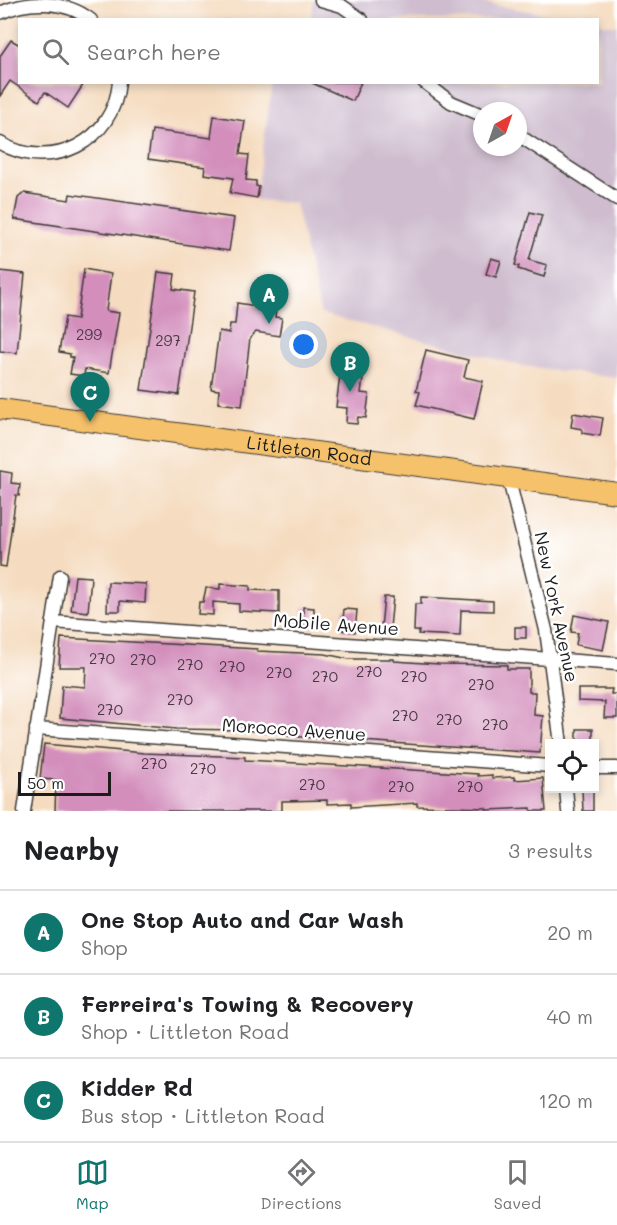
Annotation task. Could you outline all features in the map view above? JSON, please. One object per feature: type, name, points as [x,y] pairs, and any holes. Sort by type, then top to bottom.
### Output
[{"type":"main road","name":"Littleton Road","points":[[0,410],[617,493]]},
{"type":"street","points":[[321,0],[342,6],[359,18]]},
{"type":"street","points":[[0,13],[19,4],[48,1],[76,9],[88,18]]},
{"type":"street","points":[[0,143],[29,155],[51,155],[72,149],[91,138],[106,121],[116,101],[119,84]]},
{"type":"street","points":[[427,84],[451,102],[473,111]]},
{"type":"street","points":[[527,141],[617,199]]},
{"type":"street","name":"New York Avenue","points":[[509,480],[540,602],[551,659],[560,739]]},
{"type":"street","points":[[24,811],[60,576]]},
{"type":"street","name":"Mobile Avenue","points":[[53,622],[617,664]]},
{"type":"street","name":"Morocco Avenue","points":[[36,729],[545,766]]},
{"type":"street","points":[[599,768],[617,768]]},
{"type":"street","points":[[566,793],[568,811]]},
{"type":"shaded area","points":[[314,0],[469,0],[567,18],[311,18]]},
{"type":"shaded area","points":[[599,23],[617,26],[617,378],[523,366],[321,314],[295,203],[256,200],[272,84],[599,84]]},
{"type":"building","points":[[11,40],[18,44],[18,84],[84,84],[68,108],[45,92],[39,101],[10,81],[0,96],[0,56]]},
{"type":"building","points":[[315,84],[360,84],[353,101]]},
{"type":"building","points":[[214,116],[245,121],[240,154],[249,155],[246,180],[256,181],[256,186],[259,187],[257,198],[230,193],[233,178],[204,174],[205,167],[148,159],[152,130],[211,138]]},
{"type":"building","points":[[24,193],[69,200],[70,194],[234,218],[229,251],[14,219],[18,198]]},
{"type":"building","points":[[530,212],[542,215],[529,260],[547,265],[544,277],[518,269],[519,266],[515,265]]},
{"type":"building","points":[[491,258],[501,261],[496,277],[486,274]]},
{"type":"building","points":[[84,269],[111,274],[106,311],[119,313],[109,373],[85,369],[84,376],[70,374],[73,357],[70,357],[70,354],[59,352],[65,317],[77,319]]},
{"type":"building","points":[[0,271],[25,274],[17,353],[0,351]]},
{"type":"building","points":[[158,272],[175,274],[173,289],[194,292],[179,395],[141,390]]},
{"type":"building","points":[[237,303],[276,309],[275,317],[282,318],[279,336],[256,332],[250,338],[242,406],[218,403],[219,390],[211,389],[219,331],[229,333],[230,324],[235,324]]},
{"type":"building","points":[[426,350],[468,360],[464,377],[483,381],[474,419],[416,405],[420,392],[416,391]]},
{"type":"building","points":[[340,375],[363,378],[361,393],[369,394],[366,418],[358,417],[357,424],[346,423],[347,408],[336,407]]},
{"type":"building","points":[[573,413],[603,418],[600,436],[582,433],[582,429],[571,427]]},
{"type":"building","points":[[0,471],[12,473],[11,483],[20,484],[19,496],[16,495],[6,567],[0,566]]},
{"type":"building","points":[[75,576],[91,577],[88,612],[71,610]]},
{"type":"building","points":[[108,582],[146,584],[145,603],[120,601],[120,611],[107,611]]},
{"type":"building","points":[[220,584],[250,586],[250,590],[279,591],[279,613],[239,611],[239,604],[213,602],[213,615],[198,614],[199,602],[203,602],[206,588],[220,589]]},
{"type":"building","points":[[384,597],[393,597],[390,628],[381,628]]},
{"type":"building","points":[[421,597],[493,601],[493,611],[461,610],[460,636],[418,634],[419,631],[414,631],[415,604],[421,604]]},
{"type":"building","points":[[303,607],[314,608],[314,627],[303,627]]},
{"type":"building","points":[[344,609],[357,610],[355,632],[342,630]]},
{"type":"building","points":[[574,615],[609,622],[603,650],[576,645],[578,633],[571,632]]},
{"type":"building","points":[[515,627],[526,627],[526,638],[515,638]]},
{"type":"building","points":[[61,638],[257,649],[257,651],[325,654],[349,659],[507,665],[507,669],[529,669],[529,692],[535,692],[534,715],[543,716],[540,753],[288,736],[288,734],[242,730],[176,729],[60,718],[62,685],[85,687],[86,667],[59,667]]},
{"type":"building","points":[[578,689],[612,689],[611,694],[617,694],[617,718],[604,718],[605,702],[578,701]]},
{"type":"building","points":[[577,729],[593,729],[593,739],[577,739]]},
{"type":"building","points":[[44,744],[144,753],[245,757],[245,760],[478,774],[478,776],[492,775],[492,778],[514,777],[515,780],[543,778],[546,811],[531,811],[531,808],[487,810],[486,808],[417,806],[417,803],[351,807],[351,803],[327,804],[327,800],[282,801],[282,811],[55,811],[56,780],[40,779]]},
{"type":"building","points":[[582,793],[593,793],[593,811],[583,811]]},
{"type":"place","name":"One Stop Auto and Car Wash","points":[[269,324]]},
{"type":"place","name":"Ferreira's Towing & Recovery","points":[[350,392]]},
{"type":"place","name":"Kidder Rd","points":[[90,422]]}]
